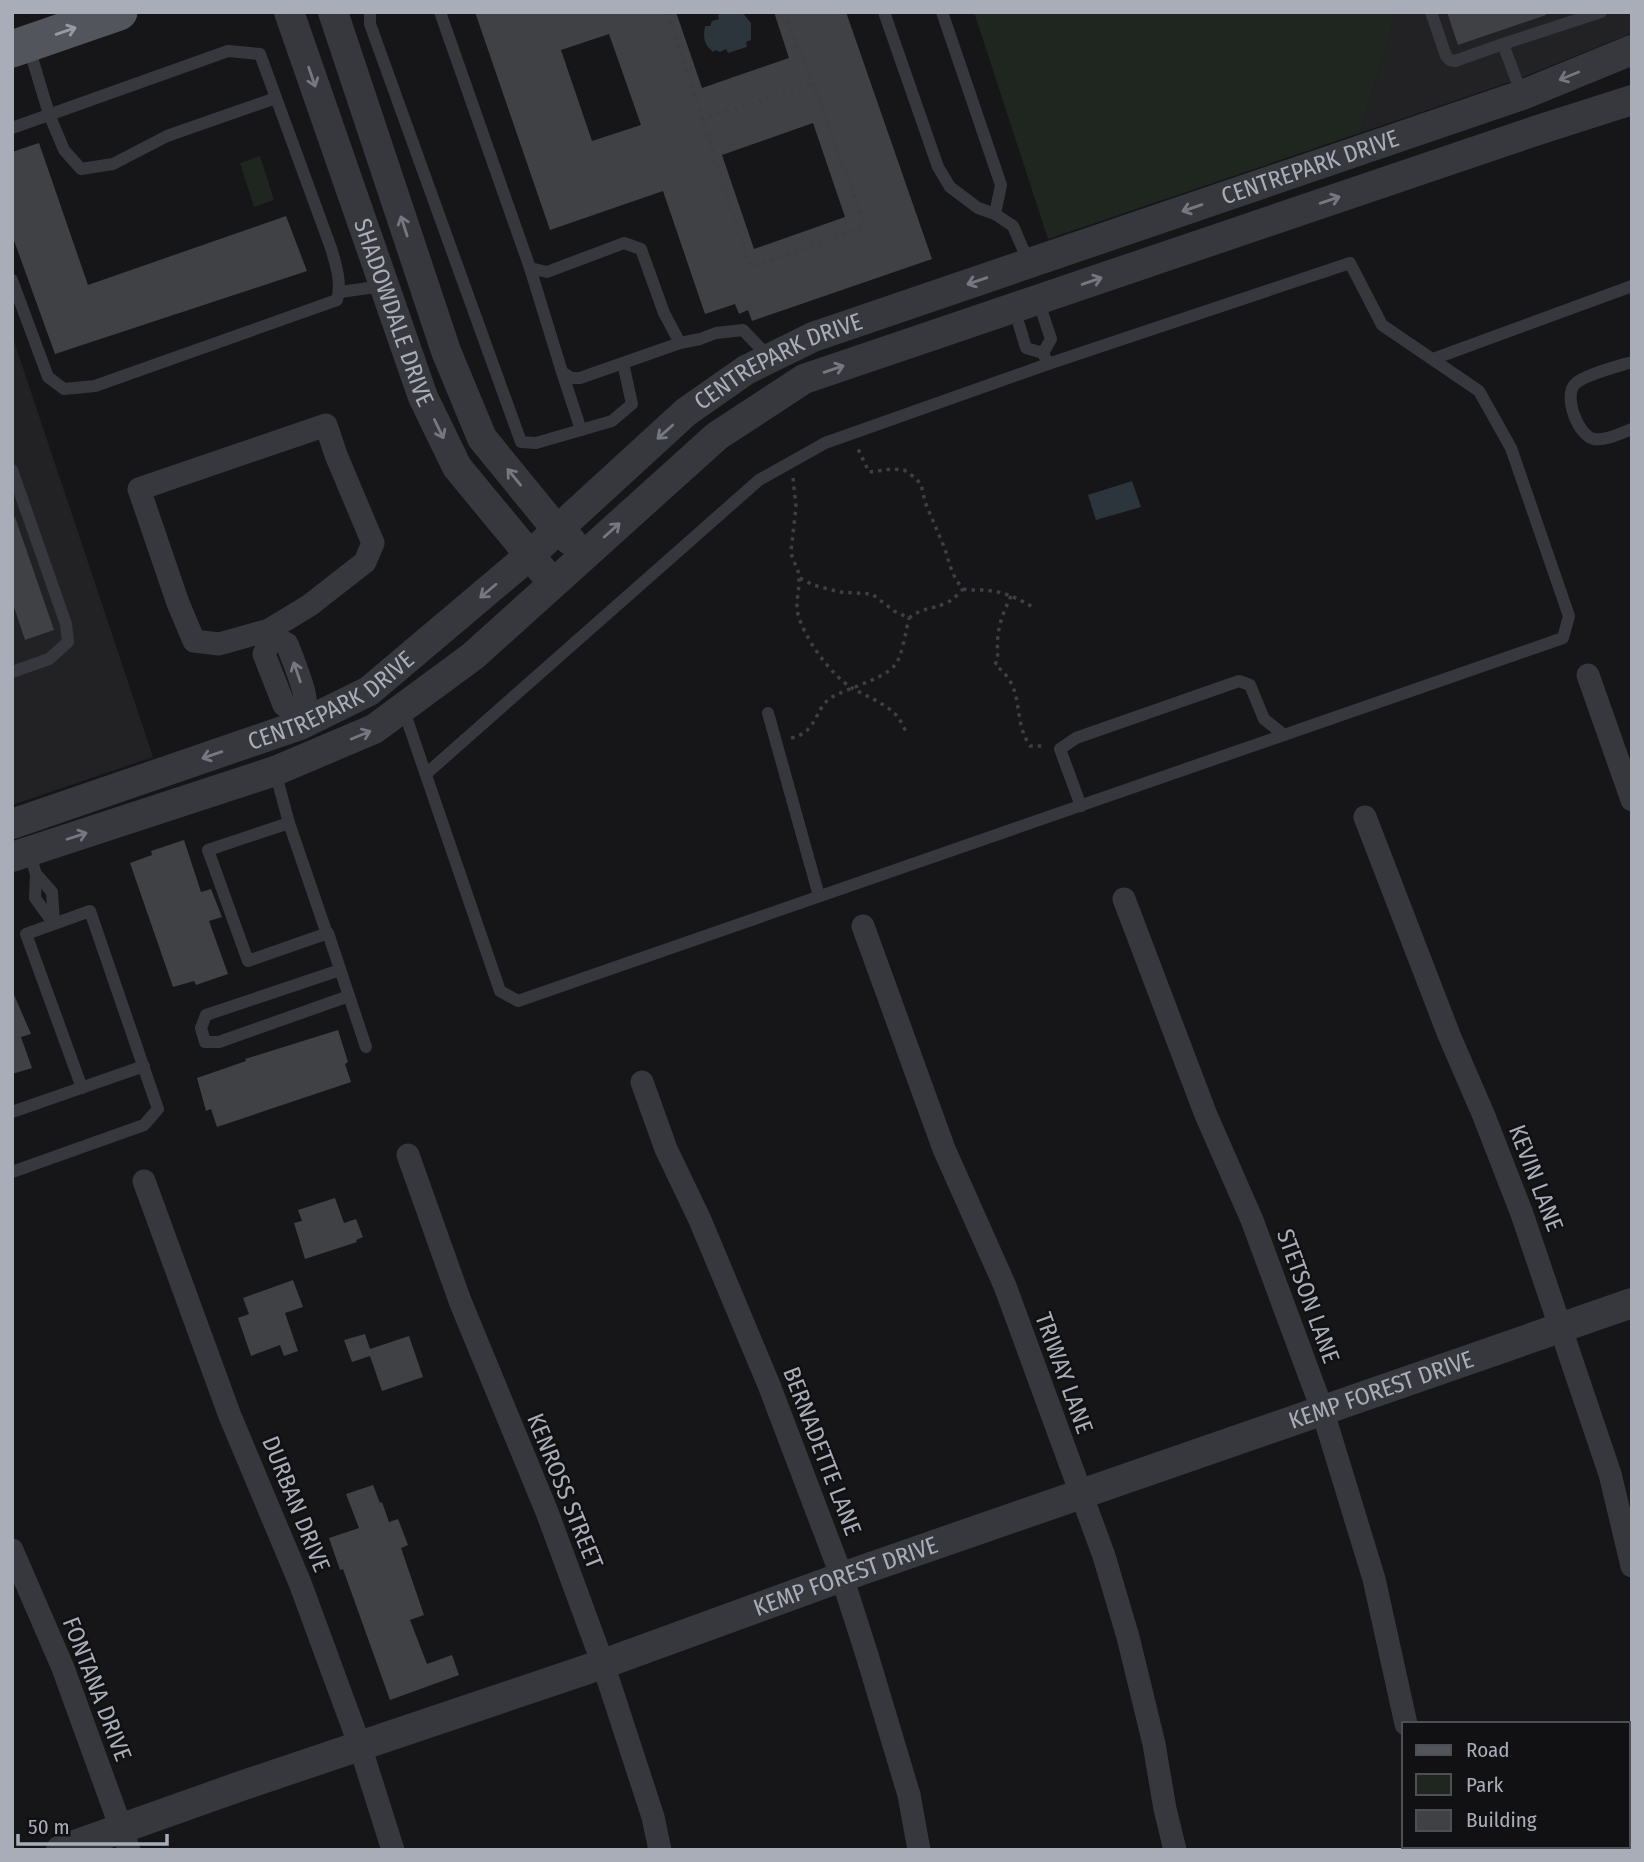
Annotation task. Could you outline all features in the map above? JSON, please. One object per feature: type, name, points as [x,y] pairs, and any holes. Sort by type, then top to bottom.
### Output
[{"type":"main road","points":[[20,47],[119,12]]},
{"type":"street","name":"SHADOWDALE DRIVE","points":[[289,12],[423,397],[457,467],[553,583]]},
{"type":"street","name":"SHADOWDALE DRIVE","points":[[333,12],[446,351],[482,438],[557,530],[585,554]]},
{"type":"street","name":"CENTREPARK DRIVE","points":[[16,819],[300,721],[369,691],[530,555],[686,412],[746,370],[813,337],[1522,95],[1632,50]]},
{"type":"street","points":[[1522,95],[1535,131]]},
{"type":"street","name":"CENTREPARK DRIVE","points":[[26,861],[275,771],[374,729],[473,656],[717,436],[804,379],[1632,100]]},
{"type":"street","points":[[1271,181],[1283,216]]},
{"type":"street","points":[[1021,266],[1028,305]]},
{"type":"street","points":[[384,286],[420,274]]},
{"type":"street","points":[[770,358],[786,390]]},
{"type":"street","points":[[270,633],[365,562],[373,543],[326,425],[139,489],[178,603],[194,641],[219,643],[270,633],[287,644],[306,700],[300,721],[317,753]]},
{"type":"street","points":[[1588,675],[1632,800]]},
{"type":"street","name":"KEVIN LANE","points":[[1365,817],[1522,1214],[1609,1474],[1632,1566]]},
{"type":"street","points":[[16,819],[26,861]]},
{"type":"street","name":"STETSON LANE","points":[[1124,900],[1201,1102],[1252,1220],[1322,1409],[1374,1579],[1406,1722]]},
{"type":"street","name":"TRIWAY LANE","points":[[863,926],[944,1149],[1004,1286],[1104,1556],[1128,1636],[1154,1744],[1175,1850]]},
{"type":"street","name":"BERNADETTE LANE","points":[[642,1082],[666,1149],[700,1220],[755,1350],[842,1577],[909,1795],[919,1850]]},
{"type":"street","name":"KENROSS STREET","points":[[408,1155],[460,1301],[547,1512],[603,1664],[653,1817],[660,1850]]},
{"type":"street","name":"DURBAN DRIVE","points":[[144,1181],[230,1416],[300,1583],[360,1746],[393,1850]]},
{"type":"street","name":"KEMP FOREST DRIVE","points":[[61,1850],[125,1839],[360,1746],[603,1664],[842,1577],[1632,1303]]},
{"type":"street","name":"FONTANA DRIVE","points":[[12,1550],[63,1668],[125,1839]]},
{"type":"lane","points":[[370,12],[369,24],[521,442],[537,443],[612,421],[632,404],[623,363]]},
{"type":"lane","points":[[440,12],[530,268],[581,430]]},
{"type":"lane","points":[[884,12],[938,167],[950,187],[978,208],[995,214],[1013,226],[1021,266]]},
{"type":"lane","points":[[942,12],[1001,185],[995,214]]},
{"type":"lane","points":[[1431,12],[1450,61],[1601,12]]},
{"type":"lane","points":[[1503,44],[1522,95]]},
{"type":"lane","points":[[20,47],[64,150],[81,169],[113,164],[167,136],[276,98]]},
{"type":"lane","points":[[12,128],[228,51],[260,54],[331,248],[340,292],[337,300],[95,386],[64,389],[48,377],[12,279]]},
{"type":"lane","points":[[530,268],[547,272],[624,243],[640,249],[664,313],[680,343]]},
{"type":"lane","points":[[403,708],[500,991],[518,1001],[1563,638],[1569,616],[1511,449],[1479,391],[1382,325],[1350,263],[1045,359],[825,443],[759,480],[426,774]]},
{"type":"lane","points":[[340,292],[384,286]]},
{"type":"lane","points":[[1433,359],[1632,286]]},
{"type":"lane","points":[[1028,305],[1041,309],[1051,339],[1045,359],[1026,348],[1017,318],[1028,305]]},
{"type":"lane","points":[[562,372],[571,378],[580,378],[680,343],[716,333],[743,330],[770,358]]},
{"type":"lane","points":[[1632,362],[1581,380],[1573,385],[1569,395],[1580,428],[1586,436],[1600,440],[1632,429]]},
{"type":"lane","points":[[12,470],[66,624],[68,642],[49,659],[12,672]]},
{"type":"lane","points":[[1081,806],[1060,749],[1076,738],[1239,681],[1250,685],[1264,719],[1284,735]]},
{"type":"lane","points":[[768,713],[819,896]]},
{"type":"lane","points":[[275,771],[289,823],[366,1047]]},
{"type":"lane","points":[[289,823],[208,850],[248,961],[327,934]]},
{"type":"lane","points":[[26,861],[52,892],[54,924]]},
{"type":"lane","points":[[12,938],[90,911],[158,1109],[145,1125],[12,1172]]},
{"type":"lane","points":[[26,934],[82,1088]]},
{"type":"lane","points":[[340,970],[206,1016],[201,1028],[205,1042],[219,1042],[349,996]]},
{"type":"lane","points":[[12,1112],[144,1066]]},
{"type":"path","points":[[667,12],[750,266],[858,230],[864,223],[813,84],[783,12]]},
{"type":"path","points":[[701,119],[813,84]]},
{"type":"path","points":[[852,434],[869,472],[904,470],[921,484],[925,502],[950,566],[963,589],[990,590],[1020,599],[1034,608]]},
{"type":"path","points":[[792,462],[796,507],[792,559],[800,578],[797,603],[803,625],[840,680],[883,705],[898,717],[905,731]]},
{"type":"path","points":[[800,578],[813,585],[840,592],[872,594],[894,611],[909,618]]},
{"type":"path","points":[[775,740],[797,737],[816,721],[822,705],[832,697],[887,672],[896,664],[909,618],[918,611],[946,603],[963,589]]},
{"type":"path","points":[[1011,596],[1002,616],[998,635],[999,655],[995,666],[1014,688],[1020,721],[1030,746],[1060,749]]},
{"type":"shaded area","points":[[724,12],[742,12],[751,23],[751,40],[746,42],[747,47],[728,53],[726,49],[713,52],[706,44],[705,26],[710,26],[712,21],[719,19],[718,15]]},
{"type":"shaded area","points":[[1396,12],[1632,12],[1632,33],[1516,80],[1360,133]]},
{"type":"shaded area","points":[[12,335],[153,757],[12,805]]},
{"type":"shaded area","points":[[1132,481],[1141,507],[1096,520],[1088,495]]},
{"type":"green space","points":[[974,12],[1396,12],[1360,133],[1048,239]]},
{"type":"green space","points":[[260,156],[274,200],[254,207],[240,163]]},
{"type":"building","points":[[475,12],[676,12],[702,88],[789,58],[774,12],[846,12],[932,259],[752,321],[748,310],[739,314],[735,304],[705,314],[663,191],[550,230]],"holes":[[[609,34],[641,125],[592,141],[561,50]],[[813,123],[845,217],[754,249],[722,155]]]},
{"type":"building","points":[[1447,12],[1545,12],[1546,15],[1458,45]]},
{"type":"building","points":[[39,143],[88,285],[286,216],[307,271],[55,354],[12,235],[12,152]]},
{"type":"building","points":[[12,517],[15,517],[54,630],[25,640],[12,601]]},
{"type":"building","points":[[184,840],[201,892],[211,889],[222,917],[209,921],[228,974],[196,985],[194,981],[173,987],[130,863],[152,855],[151,851]]},
{"type":"building","points":[[12,990],[31,1034],[21,1037],[32,1068],[12,1074]]},
{"type":"building","points":[[338,1030],[351,1082],[217,1127],[211,1109],[206,1111],[197,1078],[246,1061],[245,1059]]},
{"type":"building","points":[[335,1198],[344,1223],[356,1219],[363,1237],[356,1240],[357,1242],[305,1259],[294,1223],[302,1221],[298,1210]]},
{"type":"building","points":[[293,1280],[303,1307],[285,1313],[298,1351],[284,1356],[280,1345],[251,1356],[238,1318],[249,1314],[243,1298]]},
{"type":"building","points":[[365,1334],[370,1349],[409,1336],[423,1377],[382,1391],[370,1356],[352,1362],[344,1340]]},
{"type":"building","points":[[373,1485],[389,1522],[398,1519],[408,1545],[401,1548],[424,1615],[410,1620],[427,1664],[452,1655],[459,1675],[390,1700],[343,1569],[340,1570],[329,1538],[359,1528],[346,1494]]}]
